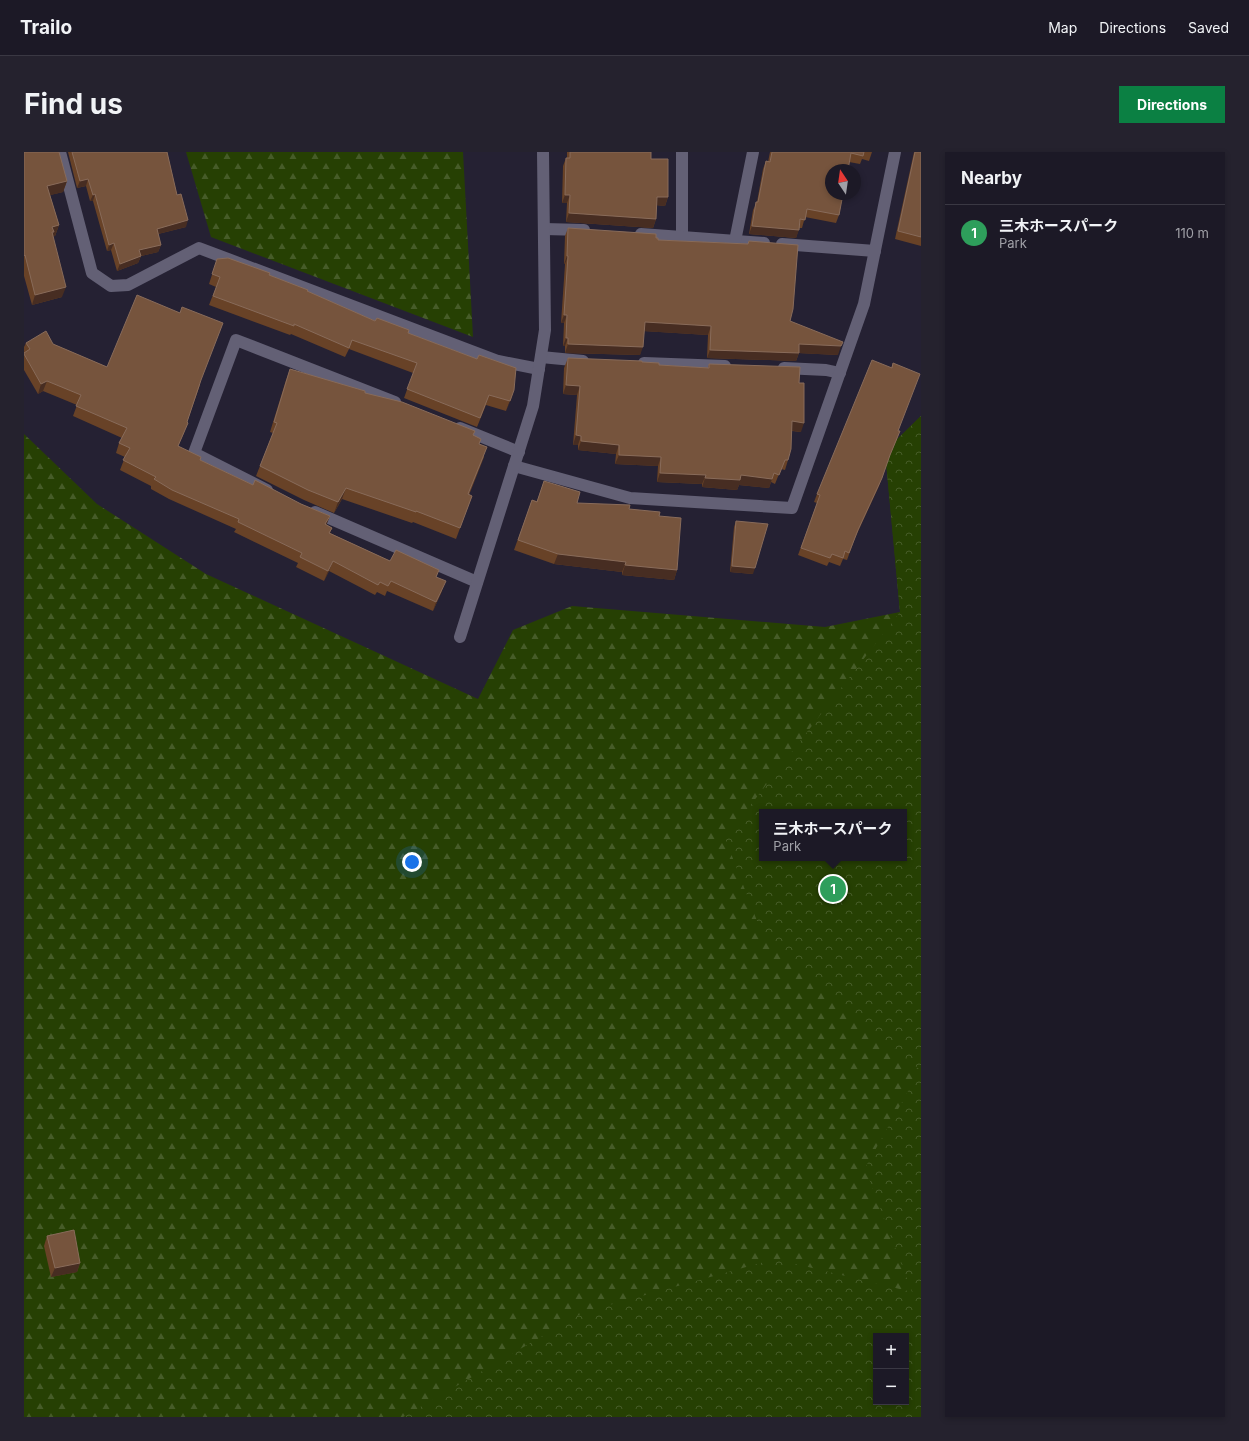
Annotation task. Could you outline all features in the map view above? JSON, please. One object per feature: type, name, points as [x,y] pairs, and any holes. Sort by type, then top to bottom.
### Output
[{"type":"street","points":[[60,152],[92,273],[111,286],[128,285],[199,248],[498,361],[540,363],[564,360],[596,361]]},
{"type":"street","points":[[460,637],[533,406],[545,330],[543,152]]},
{"type":"street","points":[[682,152],[682,237]]},
{"type":"street","points":[[735,241],[753,152]]},
{"type":"street","points":[[514,466],[630,498],[792,508],[864,304],[894,152]]},
{"type":"street","points":[[544,229],[599,231]]},
{"type":"street","points":[[629,233],[874,251]]},
{"type":"street","points":[[280,496],[194,453],[236,340],[403,406]]},
{"type":"street","points":[[636,363],[739,366]]},
{"type":"street","points":[[771,368],[826,370],[840,373]]},
{"type":"street","points":[[447,423],[519,452]]},
{"type":"street","points":[[301,507],[477,582]]},
{"type":"green space","points":[[186,152],[463,152],[473,337],[211,237]]},
{"type":"green space","points":[[921,416],[921,1417],[24,1417],[24,434],[97,504],[206,574],[478,699],[513,630],[572,606],[825,627],[900,612],[885,451]]},
{"type":"green space","points":[[921,416],[921,1417],[403,1417],[584,1312],[775,1259],[912,1292],[865,1168],[920,1070],[764,939],[725,838],[900,612],[885,451]]},
{"type":"building","points":[[24,152],[59,152],[67,181],[47,186],[59,225],[52,227],[54,232],[52,232],[66,287],[35,295],[25,255],[24,256]]},
{"type":"building","points":[[72,152],[167,152],[177,195],[181,194],[188,220],[157,229],[161,245],[139,250],[141,256],[120,264],[114,243],[109,245],[95,194],[93,195],[88,179],[80,181]]},
{"type":"building","points":[[570,152],[651,152],[651,159],[668,159],[668,197],[657,197],[656,219],[569,213],[570,195],[565,195],[566,158],[570,158]]},
{"type":"building","points":[[772,152],[864,152],[863,156],[851,153],[849,164],[825,164],[825,200],[842,200],[839,215],[807,209],[805,220],[800,219],[799,230],[752,226],[766,161],[770,162]]},
{"type":"building","points":[[915,152],[921,152],[921,237],[898,231]]},
{"type":"building","points":[[568,228],[656,234],[656,238],[658,238],[658,240],[748,244],[749,241],[798,245],[793,309],[790,321],[843,342],[841,346],[799,344],[799,353],[710,350],[711,326],[645,322],[643,347],[568,344],[568,338],[566,338],[567,315],[564,315],[568,256]]},
{"type":"building","points":[[228,258],[270,273],[269,275],[308,290],[307,291],[375,321],[377,318],[409,330],[408,333],[477,359],[479,355],[516,368],[514,390],[510,401],[489,395],[480,418],[407,389],[417,363],[352,340],[349,348],[294,324],[294,326],[213,296],[220,277],[212,274],[217,259]]},
{"type":"building","points":[[137,295],[180,313],[182,307],[223,323],[201,380],[187,422],[188,423],[178,446],[201,457],[200,460],[253,485],[255,480],[301,504],[330,516],[325,524],[332,528],[329,533],[390,561],[396,550],[439,570],[436,577],[446,581],[436,602],[391,581],[388,586],[380,582],[378,585],[333,561],[328,571],[300,557],[302,553],[238,522],[239,519],[172,490],[154,479],[156,477],[123,460],[130,448],[119,443],[127,428],[76,406],[81,395],[47,381],[41,384],[24,354],[30,349],[26,343],[46,331],[53,344],[107,367]]},
{"type":"building","points":[[568,358],[642,361],[659,363],[659,365],[709,368],[709,364],[800,367],[799,383],[804,383],[804,423],[792,421],[791,449],[788,460],[785,460],[779,475],[774,473],[772,479],[741,475],[740,480],[705,478],[706,475],[660,473],[661,457],[619,455],[619,445],[581,441],[581,436],[576,435],[580,386],[566,385]]},
{"type":"building","points":[[872,360],[892,368],[893,363],[920,374],[882,478],[849,553],[845,551],[843,558],[832,554],[830,558],[801,548],[820,495],[817,494]]},
{"type":"building","points":[[290,369],[365,391],[365,393],[402,402],[475,431],[473,435],[481,439],[479,444],[487,447],[468,494],[472,496],[460,528],[416,511],[346,488],[338,502],[308,490],[260,466],[277,423],[274,422]]},
{"type":"building","points":[[544,481],[580,492],[577,503],[630,505],[629,509],[660,512],[659,516],[681,518],[677,570],[625,565],[626,562],[558,554],[518,540],[532,500],[537,502]]},
{"type":"building","points":[[736,521],[768,524],[755,568],[732,566]]},
{"type":"building","points":[[74,1230],[80,1263],[55,1268],[47,1236]]},
{"type":"place","name":"三木ホースパーク","points":[[833,889]]}]
